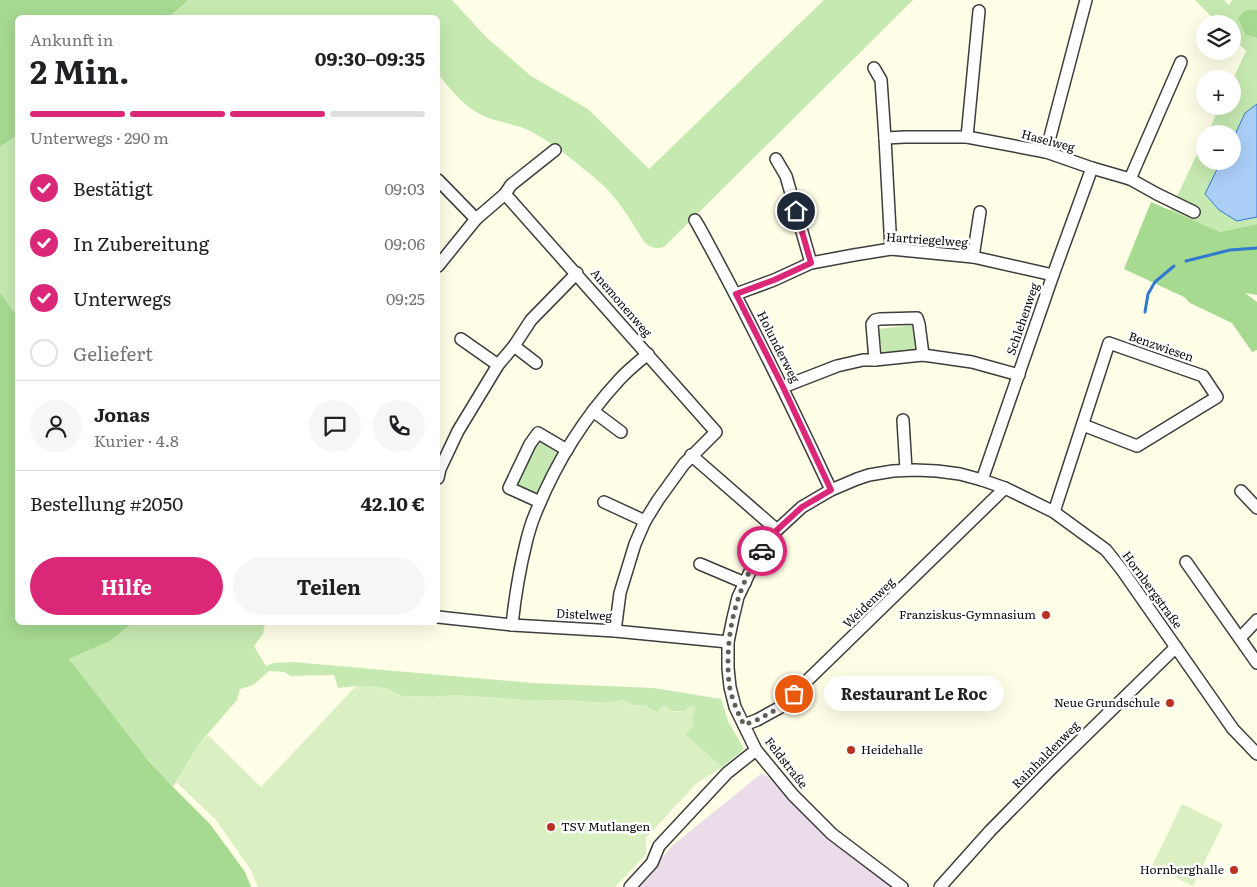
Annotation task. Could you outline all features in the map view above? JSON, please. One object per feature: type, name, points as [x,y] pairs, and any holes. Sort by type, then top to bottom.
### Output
[{"type":"street","points":[[1046,152],[1086,0]]},
{"type":"street","points":[[967,137],[979,10]]},
{"type":"street","points":[[1130,179],[1181,62]]},
{"type":"street","points":[[874,68],[881,80],[886,138],[891,249]]},
{"type":"street","name":"Haselweg","points":[[886,138],[967,137],[1046,152],[1130,179],[1194,212]]},
{"type":"street","points":[[440,264],[476,219],[505,194],[511,185],[555,150]]},
{"type":"street","points":[[776,159],[786,176],[811,263]]},
{"type":"street","name":"Schlehenweg","points":[[982,480],[1092,168]]},
{"type":"street","points":[[440,182],[476,219]]},
{"type":"street","name":"Anemonenweg","points":[[505,194],[716,432],[691,455]]},
{"type":"street","name":"Hartriegelweg","points":[[972,257],[980,212]]},
{"type":"street","name":"Holunderweg","points":[[695,220],[736,294],[783,387],[831,490]]},
{"type":"street","name":"Hartriegelweg","points":[[736,294],[774,280],[811,263],[891,249],[972,257],[1053,275]]},
{"type":"street","points":[[440,468],[458,431],[498,365],[514,346],[531,320],[577,273]]},
{"type":"street","points":[[875,360],[872,324],[875,320],[880,319],[917,318],[920,324],[923,356]]},
{"type":"street","points":[[461,339],[498,365]]},
{"type":"street","name":"Benzwiesen","points":[[1054,512],[1109,343],[1203,376],[1217,397],[1136,446],[1083,425]]},
{"type":"street","points":[[514,346],[536,363]]},
{"type":"street","points":[[512,625],[515,595],[533,519],[553,475],[575,435],[593,411],[620,378],[648,354]]},
{"type":"street","points":[[783,387],[837,366],[863,360],[923,356],[972,362],[1019,375]]},
{"type":"street","points":[[593,411],[621,432]]},
{"type":"street","points":[[903,420],[906,470]]},
{"type":"street","points":[[540,502],[509,488],[530,444],[538,433],[566,450]]},
{"type":"street","points":[[615,631],[620,593],[635,544],[645,521],[658,500],[691,455],[777,530]]},
{"type":"street","name":"Feldstraße","points":[[902,887],[832,834],[793,795],[756,750],[735,707],[730,687],[728,642],[738,597],[758,558],[777,530],[802,507],[831,490],[869,475],[906,470],[960,474]]},
{"type":"street","name":"Hornbergstraße","points":[[960,474],[1005,488],[1054,512],[1106,550],[1128,577],[1233,729],[1257,754]]},
{"type":"street","name":"Weidenweg","points":[[744,725],[779,708],[1005,488]]},
{"type":"street","points":[[1241,491],[1257,508]]},
{"type":"street","points":[[604,502],[645,521]]},
{"type":"street","points":[[1186,562],[1257,662]]},
{"type":"street","points":[[700,564],[745,583]]},
{"type":"street","name":"Distelweg","points":[[440,617],[512,625],[615,631],[728,642]]},
{"type":"street","points":[[1240,638],[1257,620]]},
{"type":"street","name":"Rainhaldenweg","points":[[940,887],[990,831],[1049,771],[1176,647]]},
{"type":"street","points":[[630,887],[652,863],[659,846],[727,773],[756,750]]},
{"type":"shaded area","points":[[762,773],[793,795],[902,887],[637,887],[673,845]]},
{"type":"green space","points":[[0,0],[189,0],[171,15],[15,15],[15,136],[0,147]]},
{"type":"green space","points":[[189,0],[452,0],[486,37],[531,76],[588,109],[649,169],[824,0],[913,0],[664,247],[656,248],[645,243],[622,207],[607,189],[566,155],[532,132],[481,115],[454,94],[440,76],[440,15],[172,15]]},
{"type":"green space","points":[[1195,0],[1224,0],[1229,5],[1232,0],[1257,0],[1257,10],[1246,35],[1257,38],[1257,104],[1245,113],[1239,125],[1211,125],[1216,115],[1241,115],[1241,70],[1237,70],[1246,51],[1241,46],[1241,15],[1210,15]]},
{"type":"green space","points":[[1246,10],[1257,10],[1257,38],[1246,35],[1241,24],[1241,15]]},
{"type":"green space","points":[[15,136],[15,314],[0,292],[0,147]]},
{"type":"green space","points":[[1196,156],[1196,170],[1217,170],[1205,195],[1219,210],[1237,221],[1257,217],[1257,224],[1220,232],[1170,211]]},
{"type":"green space","points":[[1151,202],[1220,232],[1257,224],[1257,295],[1245,293],[1257,302],[1257,350],[1252,352],[1232,323],[1190,303],[1184,297],[1124,269]]},
{"type":"green space","points":[[0,292],[15,314],[15,625],[130,625],[108,642],[69,659],[147,759],[210,824],[245,872],[251,887],[0,887]]},
{"type":"green space","points":[[912,325],[915,350],[882,354],[879,329]]},
{"type":"green space","points":[[538,441],[558,453],[537,496],[516,486]]},
{"type":"green space","points":[[130,625],[265,625],[263,634],[254,646],[266,666],[274,663],[292,662],[533,683],[654,688],[721,699],[728,721],[744,749],[722,767],[685,735],[684,711],[656,712],[644,705],[633,705],[623,700],[608,703],[559,700],[535,701],[456,695],[434,697],[401,696],[388,689],[371,686],[338,688],[334,675],[291,676],[284,672],[269,671],[253,685],[240,689],[237,700],[199,744],[173,787],[140,751],[69,659],[108,642]]},
{"type":"green space","points":[[356,686],[388,689],[401,696],[434,697],[456,695],[535,701],[559,700],[608,703],[623,700],[633,705],[644,705],[656,712],[665,705],[674,712],[684,711],[692,705],[696,709],[692,718],[694,725],[685,735],[722,767],[696,784],[646,838],[646,854],[615,887],[258,887],[251,870],[216,820],[176,782],[199,744],[208,735],[261,787]]},
{"type":"green space","points":[[1182,804],[1223,824],[1193,886],[1152,866]]},
{"type":"water","points":[[1257,104],[1257,217],[1237,221],[1219,210],[1205,194],[1217,170],[1241,170],[1241,125],[1239,125],[1245,113]]},
{"type":"waterway","points":[[1186,261],[1230,250],[1257,248]]},
{"type":"waterway","points":[[1145,312],[1148,294],[1155,282],[1174,266]]},
{"type":"way so far","points":[[762,551],[738,597],[732,618],[728,642],[730,687],[735,707],[744,725],[779,708],[794,694]]},
{"type":"place","name":"Franziskus-Gymnasium","points":[[1046,615]]},
{"type":"place","name":"Restaurant Le Roc","points":[[794,694]]},
{"type":"place","name":"Neue Grundschule","points":[[1170,703]]},
{"type":"place","name":"Heidehalle","points":[[851,750]]},
{"type":"place","name":"TSV Mutlangen","points":[[551,827]]},
{"type":"place","name":"Hornberghalle","points":[[1234,870]]},
{"type":"route","points":[[762,551],[777,530],[802,507],[831,490],[783,387],[736,294],[774,280],[811,263],[796,211]]}]
